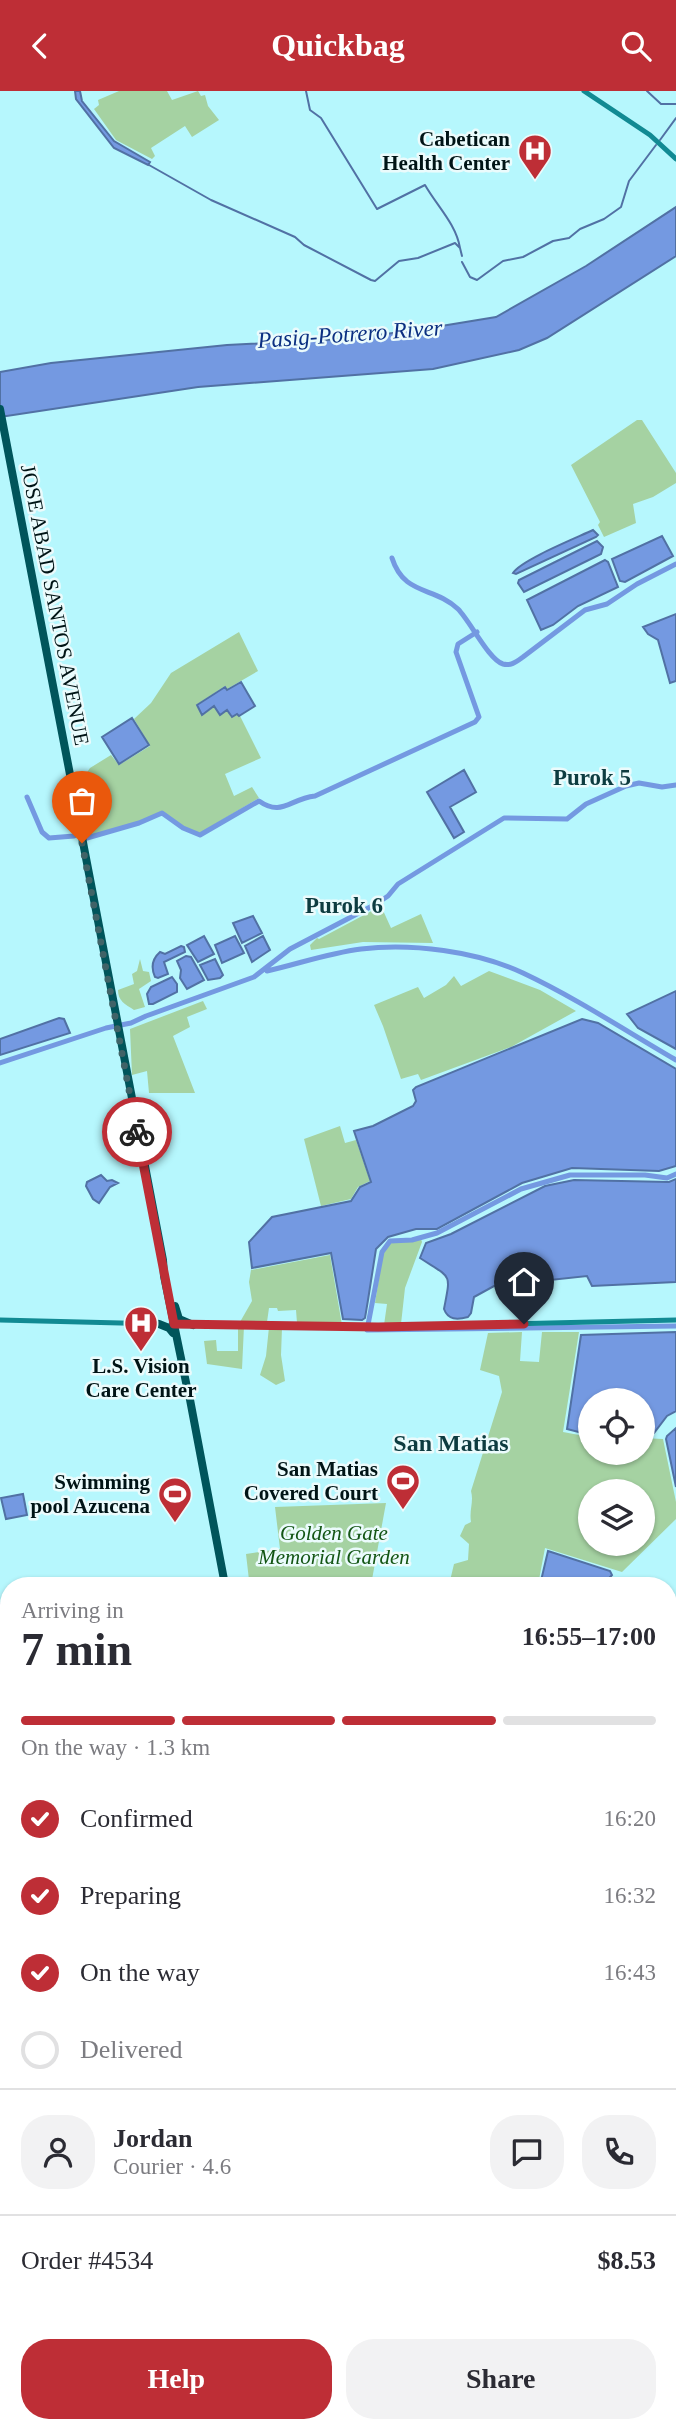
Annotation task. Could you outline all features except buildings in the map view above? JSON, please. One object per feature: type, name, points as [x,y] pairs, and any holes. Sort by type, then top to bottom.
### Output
[{"type":"highway","name":"JOSE ABAD SANTOS AVENUE","points":[[0,409],[115,1016],[163,1260],[166,1264],[223,1577]]},
{"type":"highway","points":[[159,1324],[167,1319],[172,1305]]},
{"type":"highway","points":[[172,1305],[180,1319],[193,1325]]},
{"type":"highway","points":[[159,1324],[169,1328],[179,1340]]},
{"type":"highway","points":[[179,1340],[183,1329],[193,1325]]},
{"type":"main road","points":[[584,91],[650,135],[676,159]]},
{"type":"main road","points":[[0,1320],[370,1327],[676,1321]]},
{"type":"green space","points":[[119,91],[167,91],[172,100],[198,91],[201,96],[205,95],[208,106],[219,120],[192,137],[185,126],[151,148],[155,156],[152,159],[116,140],[94,109],[99,105],[98,100]]},
{"type":"green space","points":[[637,420],[642,420],[676,473],[676,483],[653,497],[633,504],[636,523],[604,537],[598,525],[600,522],[571,465]]},
{"type":"green space","points":[[239,632],[258,671],[227,689],[225,686],[196,705],[202,715],[214,707],[220,715],[227,710],[231,717],[237,714],[240,716],[261,758],[225,774],[234,796],[252,787],[259,798],[200,833],[161,813],[87,837],[80,797],[89,794],[86,774],[90,768],[111,755],[119,765],[150,746],[134,719],[151,703],[171,673]]},
{"type":"green space","points":[[381,906],[391,928],[421,914],[433,943],[363,942],[311,950],[310,945],[317,938]]},
{"type":"green space","points":[[140,959],[143,971],[149,972],[151,981],[139,989],[145,1007],[134,1010],[121,1000],[118,990],[134,984],[132,974],[137,971]]},
{"type":"green space","points":[[489,971],[540,990],[576,1011],[511,1047],[421,1080],[418,1074],[401,1079],[374,1005],[418,987],[424,998],[446,985],[454,976],[461,986]]},
{"type":"green space","points":[[203,1001],[207,1009],[187,1017],[190,1027],[173,1036],[195,1093],[149,1093],[147,1071],[132,1075],[130,1029]]},
{"type":"green space","points":[[340,1126],[345,1143],[356,1140],[370,1181],[358,1187],[351,1199],[321,1206],[304,1139]]},
{"type":"green space","points":[[421,1239],[405,1288],[401,1324],[384,1325],[387,1304],[375,1303],[383,1253],[391,1242]]},
{"type":"green space","points":[[330,1255],[342,1325],[297,1323],[296,1310],[278,1311],[277,1308],[269,1308],[267,1322],[240,1322],[252,1301],[249,1282],[251,1270]]},
{"type":"green space","points":[[238,1326],[244,1326],[242,1369],[207,1364],[204,1341],[216,1340],[217,1351],[238,1351]]},
{"type":"green space","points":[[269,1327],[282,1328],[281,1355],[285,1381],[276,1385],[260,1375],[266,1356]]},
{"type":"green space","points":[[522,1332],[520,1361],[539,1362],[542,1332],[579,1332],[563,1432],[578,1435],[578,1465],[655,1465],[655,1439],[663,1439],[676,1502],[676,1519],[655,1540],[655,1479],[578,1479],[578,1556],[638,1556],[622,1572],[545,1548],[540,1577],[451,1577],[454,1564],[468,1560],[469,1544],[460,1536],[465,1525],[471,1522],[471,1491],[502,1392],[499,1376],[480,1370],[488,1333]]},
{"type":"green space","name":"Golden Gate Memorial Garden","points":[[386,1503],[372,1577],[249,1577],[246,1554],[280,1549],[275,1507]]},
{"type":"water","points":[[75,91],[80,91],[82,101],[114,141],[150,162],[148,165],[114,148],[76,99]]},
{"type":"water","points":[[676,207],[676,256],[547,338],[519,350],[433,369],[198,387],[0,417],[0,372],[51,363],[227,345],[345,339],[496,317],[586,266]]},
{"type":"water","points":[[593,530],[598,535],[596,537],[516,574],[513,573],[537,556]]},
{"type":"water","points":[[662,536],[673,556],[625,582],[620,581],[612,559]]},
{"type":"water","points":[[597,541],[603,547],[601,554],[524,592],[518,583],[519,580]]},
{"type":"water","points":[[605,560],[618,587],[578,606],[553,625],[541,630],[527,600]]},
{"type":"water","points":[[676,614],[676,681],[670,683],[658,640],[643,627]]},
{"type":"water","points":[[241,682],[255,706],[239,716],[237,714],[232,717],[227,710],[220,715],[214,706],[202,715],[197,705],[225,687],[227,690]]},
{"type":"water","points":[[132,718],[149,745],[119,764],[102,737]]},
{"type":"water","points":[[464,770],[476,792],[450,807],[464,832],[454,838],[427,792]]},
{"type":"water","points":[[253,916],[262,933],[242,943],[233,923]]},
{"type":"water","points":[[204,936],[214,954],[198,962],[187,945]]},
{"type":"water","points":[[235,936],[244,953],[222,963],[215,945]]},
{"type":"water","points":[[263,936],[270,950],[252,962],[245,946]]},
{"type":"water","points":[[181,946],[185,952],[164,962],[168,974],[155,977],[153,964],[157,955]]},
{"type":"water","points":[[186,956],[191,957],[204,980],[187,989],[180,978],[181,970],[177,961]]},
{"type":"water","points":[[215,959],[223,975],[208,980],[200,965]]},
{"type":"water","points":[[172,977],[177,984],[177,992],[149,1004],[147,994],[151,987]]},
{"type":"water","points":[[676,991],[676,1049],[638,1028],[627,1014]]},
{"type":"water","points":[[59,1018],[64,1019],[70,1033],[0,1055],[0,1039]]},
{"type":"water","points":[[582,1019],[598,1023],[676,1069],[676,1166],[659,1171],[572,1168],[522,1183],[437,1229],[416,1229],[388,1237],[376,1249],[365,1318],[362,1320],[343,1319],[331,1253],[252,1268],[249,1242],[272,1217],[351,1201],[360,1187],[371,1182],[354,1131],[373,1126],[413,1106],[416,1101],[413,1090],[416,1087]]},
{"type":"water","points":[[101,1175],[107,1181],[118,1183],[110,1187],[99,1203],[93,1199],[86,1186],[87,1182]]},
{"type":"water","points":[[676,1179],[676,1282],[592,1286],[587,1276],[494,1286],[474,1297],[468,1317],[457,1319],[450,1317],[444,1309],[447,1277],[420,1258],[426,1243],[451,1234],[545,1186],[574,1180],[669,1182]]},
{"type":"water","points":[[676,1332],[676,1411],[667,1416],[655,1432],[655,1388],[578,1388],[578,1432],[567,1429],[581,1335]]},
{"type":"water","points":[[676,1428],[676,1487],[666,1439]]},
{"type":"water","points":[[23,1494],[27,1515],[6,1519],[1,1498]]},
{"type":"water","points":[[548,1551],[610,1571],[612,1575],[610,1577],[542,1577]]},
{"type":"waterway","points":[[306,91],[310,110],[321,118],[377,209],[425,185],[450,223],[460,248]]},
{"type":"waterway","points":[[647,91],[661,104],[676,104]]},
{"type":"waterway","points":[[660,140],[676,118]]},
{"type":"waterway","points":[[462,262],[470,277],[477,280],[503,261],[523,257],[553,241],[569,238],[580,229],[604,219],[621,207],[629,181],[656,145]]},
{"type":"waterway","points":[[149,165],[211,200],[295,237],[304,245],[371,280],[375,281],[399,261],[418,258],[455,243],[462,256]]},
{"type":"waterway","points":[[392,558],[404,579],[458,609],[486,648],[503,664],[518,660],[585,610],[607,604],[637,584],[676,564]]},
{"type":"waterway","points":[[87,838],[139,823],[162,813],[183,828],[200,835],[259,801],[267,806],[280,807],[315,796],[475,722],[479,717],[456,652],[458,644],[477,632]]},
{"type":"waterway","points":[[0,1063],[106,1028],[131,1023],[254,977],[290,949],[376,904],[388,896],[398,884],[504,818],[567,819],[586,804],[626,786],[639,783],[662,787],[676,785]]},
{"type":"waterway","points":[[27,797],[42,832],[49,838],[74,836]]},
{"type":"waterway","points":[[267,971],[325,956],[381,947],[422,948],[465,954],[505,965],[543,983],[676,1060]]},
{"type":"waterway","points":[[676,1174],[667,1178],[645,1175],[570,1175],[521,1189],[437,1233],[412,1240],[390,1241],[382,1252],[367,1330],[676,1326]]},
{"type":"way so far","points":[[82,843],[137,1132]]},
{"type":"place","name":"Cabetican Health Center","points":[[535,181]]},
{"type":"place","name":"L.S. Vision Care Center","points":[[141,1353]]},
{"type":"place","name":"San Matias Covered Court","points":[[403,1511]]},
{"type":"place","name":"Swimming pool Azucena","points":[[175,1524]]},
{"type":"district","name":"Purok 5","points":[[592,777]]},
{"type":"district","name":"Purok 6","points":[[344,905]]},
{"type":"district","name":"San Matias","points":[[451,1443]]},
{"type":"route","points":[[137,1132],[174,1324],[378,1327],[524,1324]]},
{"type":"water label","name":"Pasig-Potrero River","points":[[350,334]]}]
